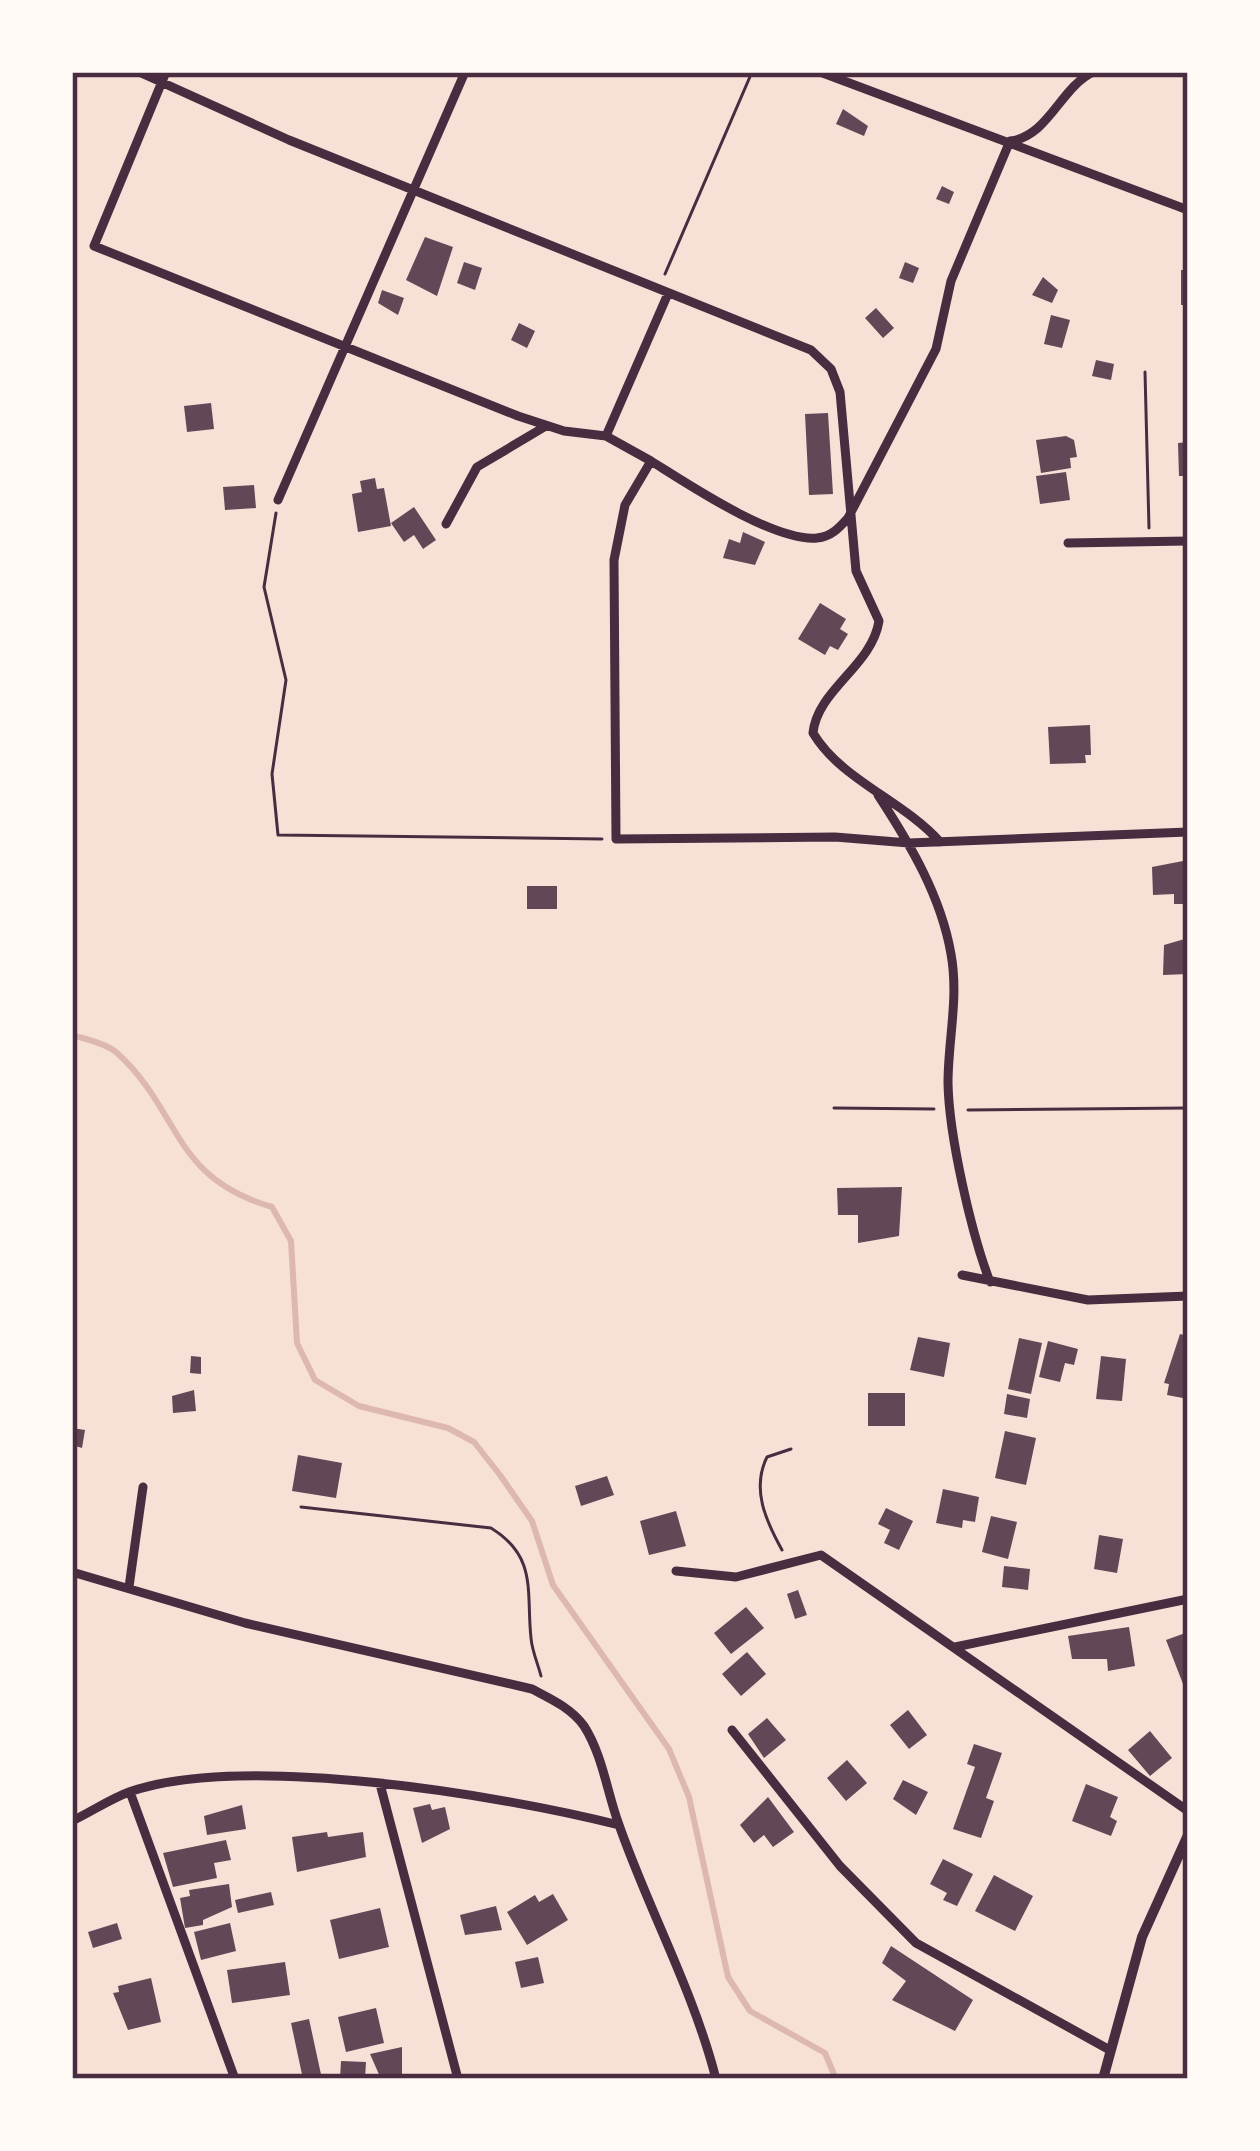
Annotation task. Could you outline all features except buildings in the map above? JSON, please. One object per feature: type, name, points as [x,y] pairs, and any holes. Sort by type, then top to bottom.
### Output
[{"type":"street","points":[[139,72],[164,77],[413,191],[667,296],[748,321],[811,350],[831,369],[840,392],[848,518],[859,588],[874,610],[877,634],[857,668],[817,714],[813,733],[875,790],[918,817],[940,842]]},
{"type":"street","points":[[278,500],[465,72]]},
{"type":"street","points":[[820,72],[1188,210]]},
{"type":"street","points":[[164,77],[94,246],[545,426],[606,436],[741,515],[794,534],[826,536],[848,518],[936,349],[951,281],[1010,141],[1037,130],[1078,80],[1093,72]]},
{"type":"street","points":[[606,436],[667,296]]},
{"type":"street","points":[[446,524],[476,466],[545,426]]},
{"type":"street","points":[[651,461],[625,505],[614,560],[616,839],[836,837],[909,843],[1188,832]]},
{"type":"street","points":[[1068,543],[1188,541]]},
{"type":"street","points":[[875,790],[909,843],[951,949],[955,986],[950,1109],[976,1243],[990,1282]]},
{"type":"street","points":[[962,1275],[1088,1300],[1188,1296]]},
{"type":"street","points":[[129,1587],[143,1487]]},
{"type":"street","points":[[676,1571],[736,1577],[821,1556],[1188,1811]]},
{"type":"street","points":[[72,1572],[245,1623],[545,1695],[584,1726],[619,1825],[701,2023],[716,2079]]},
{"type":"street","points":[[956,1647],[1188,1599]]},
{"type":"street","points":[[733,1730],[840,1866],[916,1942],[1108,2049]]},
{"type":"street","points":[[72,1821],[130,1792],[213,1776],[380,1784],[551,1808],[619,1825]]},
{"type":"street","points":[[380,1784],[458,2079]]},
{"type":"street","points":[[130,1792],[235,2079]]},
{"type":"street","points":[[1103,2079],[1142,1937],[1188,1835]]},
{"type":"street","points":[[1176,1859],[1188,1866]]},
{"type":"path","points":[[656,288],[679,248],[752,72]]},
{"type":"path","points":[[1145,372],[1149,542]]},
{"type":"path","points":[[278,500],[264,587],[286,680],[272,774],[278,835],[616,839]]},
{"type":"path","points":[[834,1108],[1188,1108]]},
{"type":"path","points":[[789,1562],[760,1494],[767,1457],[791,1450]]},
{"type":"path","points":[[301,1507],[476,1526],[507,1538],[530,1577],[531,1638],[545,1695]]},
{"type":"waterway","points":[[72,1035],[116,1052],[154,1097],[195,1160],[214,1178],[272,1207],[291,1241],[297,1343],[315,1380],[359,1406],[448,1428],[474,1442],[500,1475],[532,1521],[553,1585],[669,1749],[689,1797],[728,1977],[750,2011],[825,2053],[836,2079]]}]
